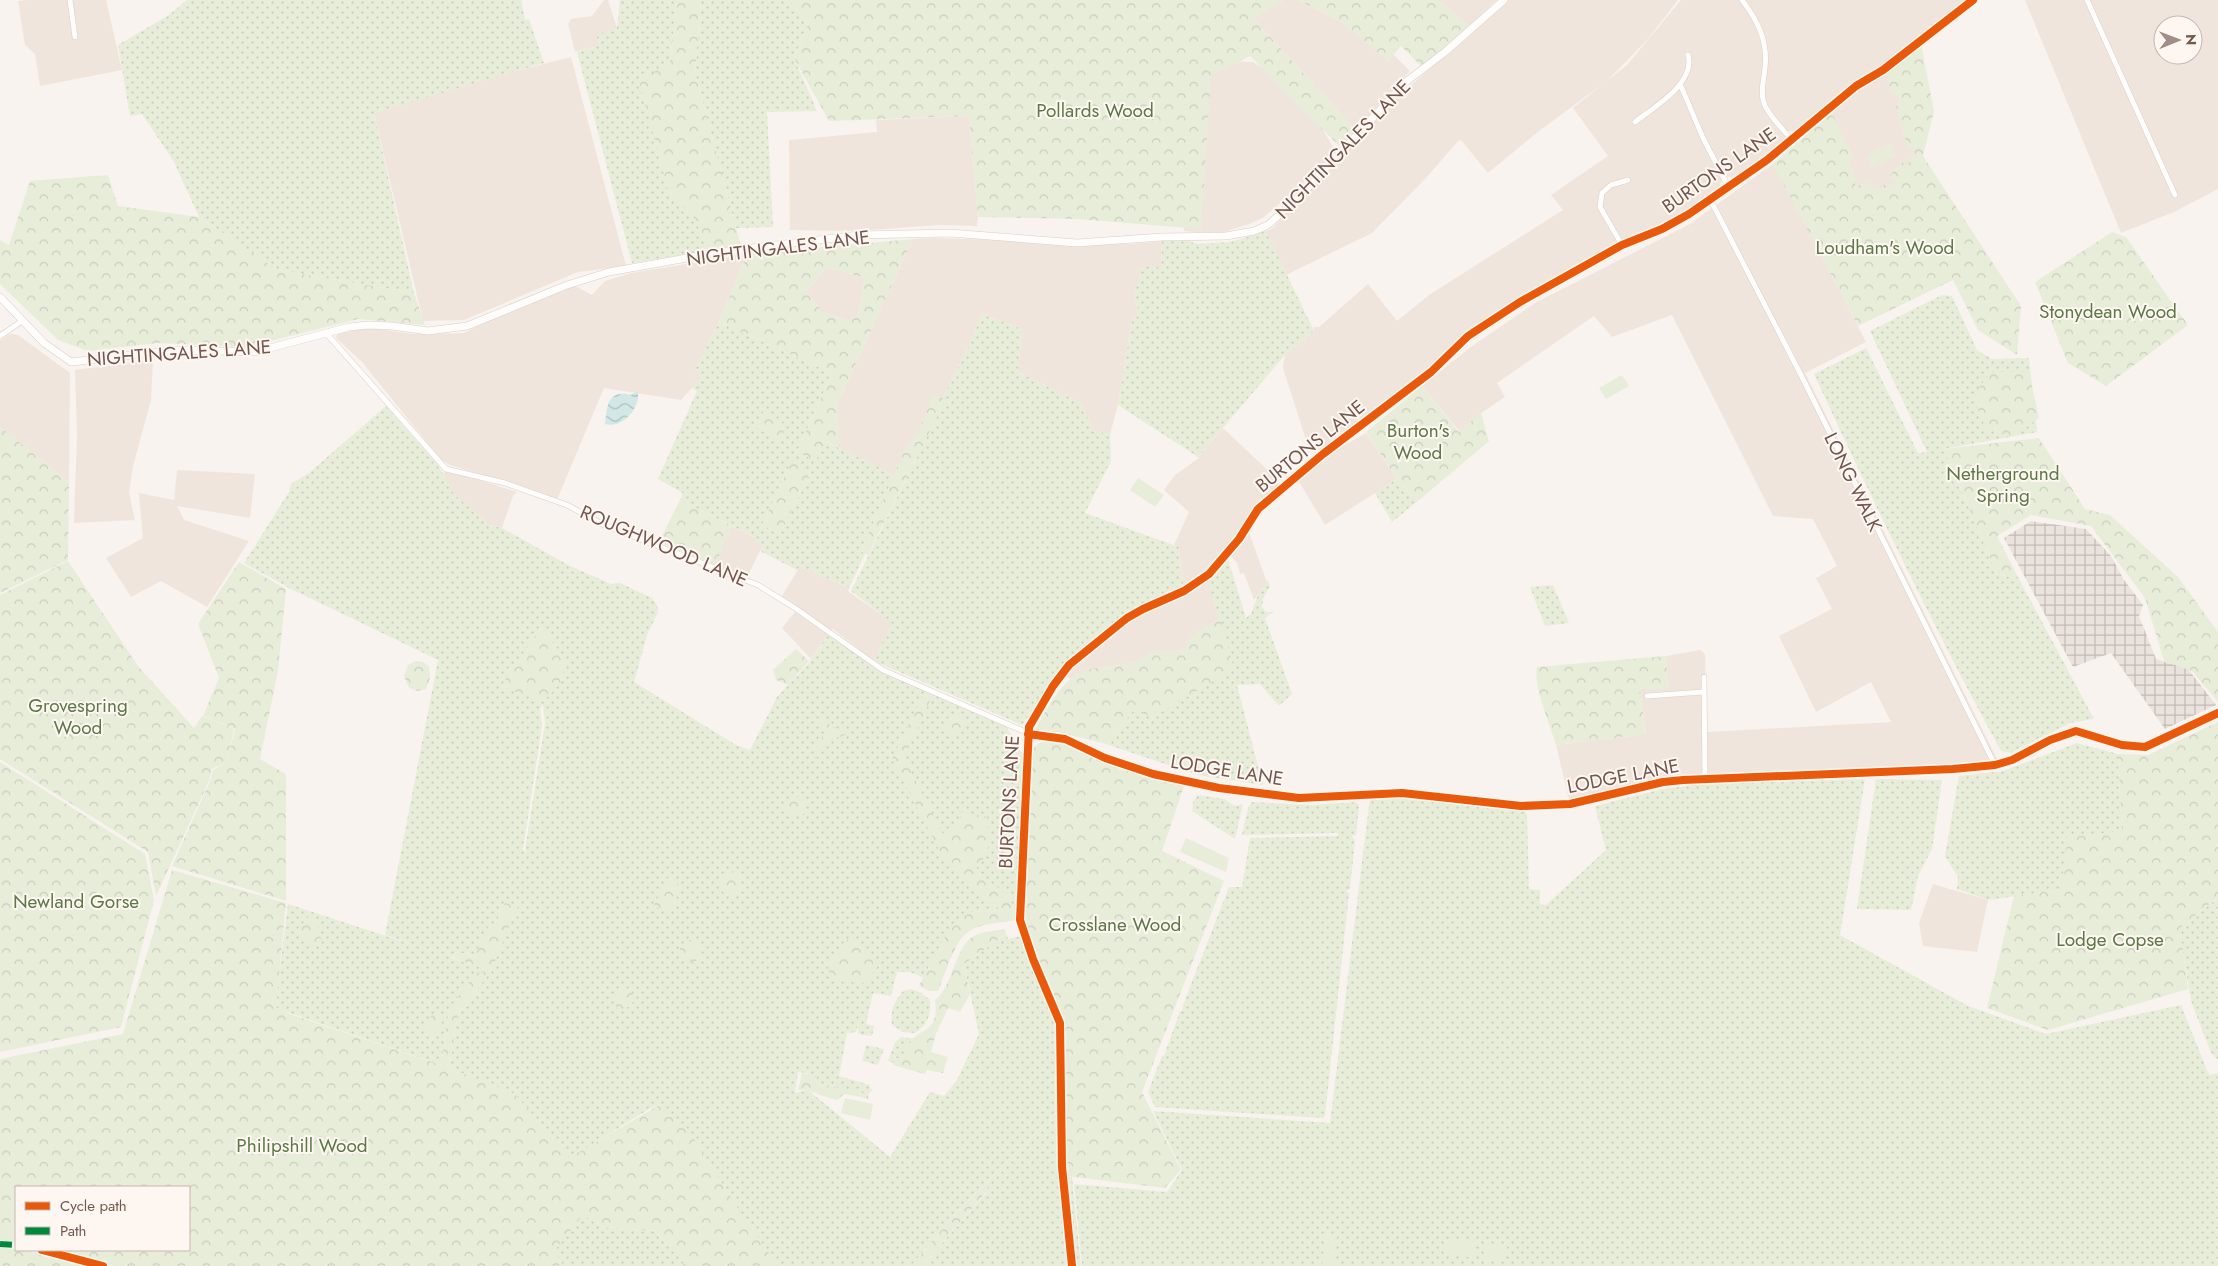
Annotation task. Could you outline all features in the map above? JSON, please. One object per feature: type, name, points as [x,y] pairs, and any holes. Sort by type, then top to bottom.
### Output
[{"type":"main road","name":"NIGHTINGALES LANE","points":[[0,297],[44,343],[71,362],[178,350],[255,352],[349,327],[368,325],[428,331],[467,326],[567,285],[609,272],[720,252],[859,235],[950,233],[1077,243],[1162,237],[1226,236],[1254,231],[1268,225],[1301,195],[1407,81],[1445,52],[1504,0]]},
{"type":"street","points":[[70,0],[75,37]]},
{"type":"street","points":[[1742,0],[1755,18],[1762,34],[1766,55],[1762,95],[1764,105],[1792,140]]},
{"type":"street","name":"BURTONS LANE","points":[[1072,1266],[1062,1166],[1060,1023],[1033,959],[1020,920],[1028,734],[1033,717],[1053,686],[1069,665],[1128,618],[1143,609],[1184,591],[1209,574],[1239,539],[1258,509],[1323,454],[1410,388],[1468,336],[1520,302],[1622,245],[1662,229],[1689,214],[1767,160],[1856,86],[1883,70],[1972,0]]},
{"type":"street","points":[[2087,0],[2175,195]]},
{"type":"street","points":[[1635,122],[1680,86],[1690,62],[1688,55]]},
{"type":"street","points":[[1680,86],[1728,186]]},
{"type":"street","points":[[1622,245],[1600,207],[1602,193],[1611,185],[1628,180]]},
{"type":"street","name":"LONG WALK","points":[[1710,199],[1801,375],[1994,765]]},
{"type":"street","points":[[0,336],[22,321]]},
{"type":"street","name":"ROUGHWOOD LANE","points":[[327,334],[446,469],[505,483],[567,505],[604,525],[758,585],[811,619],[862,657],[883,670],[1028,734]]},
{"type":"street","points":[[1704,677],[1704,779]]},
{"type":"street","points":[[1647,696],[1703,692]]},
{"type":"street","name":"LODGE LANE","points":[[1028,734],[1065,739],[1106,758],[1153,774],[1237,791],[1299,798],[1402,793],[1520,806],[1570,804],[1663,782],[1953,769],[1994,765],[2012,760],[2050,740],[2076,731],[2122,745],[2145,747],[2218,713]]},
{"type":"shaded area","points":[[106,0],[122,70],[40,86],[35,54],[25,45],[18,1]]},
{"type":"shaded area","points":[[604,0],[608,0],[617,28],[598,46],[575,52],[568,24],[571,19],[592,16]]},
{"type":"shaded area","points":[[1283,0],[1298,0],[1342,22],[1389,61],[1393,54],[1410,71],[1356,131],[1253,18]]},
{"type":"shaded area","points":[[1438,0],[1497,0],[1469,26]]},
{"type":"shaded area","points":[[1508,0],[1678,0],[1647,40],[1607,81],[1539,131],[1488,173],[1461,140],[1458,141],[1426,178],[1372,233],[1286,275],[1266,231],[1272,229],[1369,122]]},
{"type":"shaded area","points":[[1681,0],[1968,0],[1883,67],[1902,97],[1917,154],[1897,185],[1883,190],[1853,190],[1839,130],[1828,105],[1798,131],[1788,131],[1779,149],[1734,178],[1728,176],[1722,180],[1719,188],[1677,218],[1613,247],[1569,270],[1486,321],[1457,342],[1405,389],[1365,421],[1316,454],[1314,453],[1306,440],[1283,368],[1285,355],[1314,331],[1314,327],[1319,327],[1368,284],[1397,321],[1429,295],[1563,210],[1551,195],[1608,156],[1573,108],[1627,65]]},
{"type":"shaded area","points":[[2025,0],[2218,0],[2218,189],[2174,212],[2121,233]]},
{"type":"shaded area","points":[[571,57],[626,266],[578,272],[464,320],[423,321],[374,113],[473,82]]},
{"type":"shaded area","points":[[1230,61],[1253,62],[1302,94],[1336,152],[1264,217],[1218,234],[1184,231],[1187,68]]},
{"type":"shaded area","points":[[969,116],[978,217],[977,226],[940,225],[855,231],[790,230],[789,140],[877,132],[876,120]]},
{"type":"shaded area","points":[[1774,163],[1866,342],[1805,373],[1998,761],[1995,765],[1683,780],[1570,804],[1556,745],[1646,734],[1640,690],[1668,688],[1666,656],[1700,650],[1705,654],[1707,732],[1891,722],[1871,682],[1816,712],[1779,636],[1832,609],[1816,578],[1837,566],[1813,519],[1773,516],[1672,315],[1612,337],[1594,316],[1497,383],[1505,397],[1481,413],[1460,432],[1422,386],[1471,347],[1535,303],[1690,224]]},
{"type":"shaded area","points":[[913,239],[1132,244],[1162,241],[1161,268],[1137,287],[1135,291],[1135,304],[1138,305],[1137,317],[1132,320],[1118,405],[1110,434],[1093,431],[1081,403],[1018,372],[1022,329],[982,314],[968,348],[901,479],[821,439]]},
{"type":"shaded area","points":[[747,254],[719,322],[695,369],[701,373],[692,388],[681,400],[604,388],[556,502],[514,485],[450,465],[441,460],[362,362],[336,338],[338,333],[370,328],[413,334],[464,333],[502,314],[575,286],[592,295],[605,281],[631,273]]},
{"type":"shaded area","points":[[827,267],[865,278],[858,315],[849,321],[823,312],[806,291]]},
{"type":"shaded area","points":[[10,334],[18,335],[70,373],[69,482],[0,427],[0,340]]},
{"type":"shaded area","points":[[153,360],[151,400],[133,466],[129,493],[135,520],[74,523],[77,434],[75,370]]},
{"type":"shaded area","points":[[1223,428],[1276,478],[1279,485],[1250,512],[1219,561],[1201,578],[1188,585],[1183,585],[1179,547],[1174,545],[1189,512],[1164,490],[1175,475],[1199,458]]},
{"type":"shaded area","points":[[1366,433],[1397,479],[1325,525],[1298,480],[1329,454]]},
{"type":"shaded area","points":[[177,470],[255,474],[250,518],[177,506],[184,520],[249,541],[207,607],[161,581],[131,597],[106,558],[143,538],[139,493],[174,500]]},
{"type":"shaded area","points":[[448,470],[517,492],[513,496],[502,528],[489,525],[454,494],[442,474]]},
{"type":"shaded area","points":[[721,521],[756,538],[763,545],[750,571],[750,578],[704,561]]},
{"type":"shaded area","points":[[2031,521],[2086,529],[2111,556],[2124,580],[2143,605],[2139,616],[2156,659],[2188,669],[2216,705],[2165,729],[2111,653],[2073,667],[2004,538]]},
{"type":"shaded area","points":[[1248,530],[1267,582],[1254,600],[1244,573],[1240,574],[1237,563],[1231,556]]},
{"type":"shaded area","points":[[800,566],[849,588],[848,591],[893,623],[874,661],[833,629],[831,630],[782,596]]},
{"type":"shaded area","points":[[1207,577],[1228,646],[1102,707],[1066,675],[1075,665],[1133,619],[1165,605],[1193,589]]},
{"type":"shaded area","points":[[795,612],[828,635],[811,659],[782,628]]},
{"type":"shaded area","points":[[1933,884],[1988,900],[1977,952],[1923,946],[1919,923]]},
{"type":"green space","points":[[187,0],[521,0],[525,20],[529,19],[544,63],[374,113],[414,293],[278,270],[199,217],[174,162],[142,114],[130,116],[118,45],[169,15]]},
{"type":"green space","points":[[620,0],[677,0],[670,63],[668,190],[696,220],[707,251],[632,263],[577,52],[598,46],[597,35],[617,28]]},
{"type":"green space","points":[[677,0],[701,0],[695,73],[741,246],[707,251],[696,220],[668,190],[639,81],[670,62]]},
{"type":"green space","points":[[701,0],[790,0],[808,25],[794,58],[817,111],[767,112],[773,227],[736,228],[695,73]]},
{"type":"green space","name":"Pollards Wood","points":[[790,0],[1283,0],[1253,18],[1356,131],[1339,146],[1250,56],[1211,75],[1201,229],[1077,219],[978,217],[969,116],[829,121],[794,58],[808,25]]},
{"type":"green space","points":[[1298,0],[1438,0],[1469,26],[1423,68],[1401,46],[1388,61],[1342,22]]},
{"type":"green space","name":"Loudham's Wood","points":[[1921,44],[1934,111],[1923,156],[2021,306],[2017,355],[1978,330],[1953,280],[1858,326],[1773,164],[1832,112],[1839,130],[1854,157],[1848,162],[1855,175],[1855,187],[1867,182],[1874,187],[1882,189],[1882,185],[1895,184],[1896,181],[1890,176],[1900,162],[1907,165],[1915,153],[1906,142],[1896,107],[1901,98],[1892,93],[1886,71]]},
{"type":"green space","points":[[1890,144],[1896,156],[1872,168],[1867,156]]},
{"type":"green space","points":[[108,175],[118,206],[199,217],[278,270],[414,293],[425,325],[358,319],[246,347],[158,343],[88,351],[58,340],[0,284],[0,240],[9,245],[30,181]]},
{"type":"green space","points":[[1266,231],[1314,331],[1285,355],[1198,457],[1118,405],[1132,320],[1137,317],[1138,305],[1135,304],[1135,291],[1143,265],[1161,268],[1162,241],[1187,240],[1196,244],[1231,242]]},
{"type":"green space","name":"Stonydean Wood","points":[[2112,232],[2126,237],[2188,325],[2106,386],[2068,363],[2035,282]]},
{"type":"green space","points":[[913,239],[838,402],[840,448],[825,441],[816,461],[797,452],[832,373],[719,322],[747,254]],"holes":[[[827,267],[865,278],[858,315],[849,321],[823,312],[806,291]]]},
{"type":"green space","points":[[1942,295],[1952,296],[1977,350],[1992,359],[2029,358],[2037,432],[1944,449],[1997,574],[2019,579],[2094,719],[2070,723],[2011,753],[2001,751],[1952,658],[1881,517],[1814,374],[1866,348],[1918,453],[1927,452],[1870,331]]},
{"type":"green space","points":[[982,314],[1022,329],[1018,372],[1081,403],[1093,431],[1110,434],[1111,461],[1085,513],[1179,547],[1183,585],[1135,607],[1068,662],[1022,725],[874,661],[892,623],[851,591],[919,453],[916,450],[968,348]]},
{"type":"green space","points":[[719,322],[832,373],[797,452],[824,441],[895,475],[861,551],[865,554],[849,588],[800,566],[797,570],[760,551],[763,545],[755,541],[756,538],[680,500],[683,493],[658,479],[697,391],[692,388],[701,373],[695,369]],"holes":[[[792,462],[810,473],[780,534],[762,525]]]},
{"type":"green space","points":[[1991,372],[2029,372],[2039,418],[2012,437],[1986,429],[1972,396]]},
{"type":"green space","points":[[1622,375],[1629,386],[1606,399],[1599,388]]},
{"type":"green space","name":"Burton's Wood","points":[[1422,386],[1459,432],[1481,413],[1489,441],[1418,501],[1397,479],[1366,432]]},
{"type":"green space","points":[[933,395],[946,399],[868,555],[861,551],[908,443],[917,437]]},
{"type":"green space","points":[[386,406],[438,465],[454,494],[489,525],[502,528],[568,565],[611,584],[620,583],[652,598],[657,605],[658,612],[647,635],[634,682],[736,745],[750,750],[777,697],[808,664],[828,635],[881,670],[1006,726],[1022,754],[1017,920],[979,893],[1001,910],[972,912],[924,978],[910,972],[897,972],[891,996],[873,993],[866,1024],[874,1026],[872,1036],[858,1033],[859,1022],[856,1032],[847,1033],[839,1076],[870,1085],[870,1088],[873,1090],[869,1093],[868,1099],[861,1097],[863,1093],[815,1083],[807,1073],[798,1072],[795,1093],[808,1090],[890,1157],[930,1092],[944,1096],[957,1080],[979,1034],[964,964],[1006,934],[1008,939],[1022,936],[1056,1024],[1057,1112],[957,1212],[911,1266],[778,1266],[661,1104],[649,1109],[569,1159],[515,1095],[449,1068],[458,1014],[490,972],[449,1009],[441,1065],[281,1010],[318,1266],[275,1007],[288,904],[429,950],[385,935],[438,660],[289,588],[244,563],[289,492],[291,484],[309,473]],"holes":[[[543,704],[545,724],[525,850],[526,854],[523,849],[542,726],[540,709]],[[505,903],[491,971],[452,958],[456,952],[475,956],[497,921]]]},
{"type":"green space","points":[[764,411],[782,421],[784,433],[781,442],[754,426]]},
{"type":"green space","points":[[0,427],[69,482],[68,560],[0,593]]},
{"type":"green space","name":"Netherground Spring","points":[[2039,438],[2085,509],[2110,515],[2178,577],[2218,632],[2218,702],[2192,671],[2164,661],[2145,598],[2091,526],[2031,515],[1997,536],[2019,579],[1997,574],[1944,449]]},
{"type":"green space","points":[[792,461],[810,473],[780,534],[762,525]]},
{"type":"green space","points":[[1138,478],[1164,495],[1155,507],[1130,490]]},
{"type":"green space","points":[[1397,479],[1418,501],[1392,522],[1375,493]]},
{"type":"green space","points":[[680,500],[732,526],[715,565],[659,542]]},
{"type":"green space","points":[[1228,559],[1246,618],[1251,614],[1258,595],[1268,580],[1270,586],[1263,599],[1262,607],[1266,612],[1273,612],[1265,618],[1292,694],[1279,706],[1260,684],[1237,685],[1263,785],[1198,775],[1106,744],[1134,710],[1234,669],[1207,577]]},
{"type":"green space","name":"Grovespring Wood","points":[[68,561],[138,666],[194,728],[202,716],[234,729],[227,762],[212,769],[209,781],[156,896],[148,852],[0,759],[0,595]]},
{"type":"green space","points":[[239,562],[286,589],[278,671],[260,759],[286,774],[286,901],[172,866],[210,781],[213,770],[227,762],[235,729],[203,716],[219,678],[198,624]]},
{"type":"green space","points":[[1553,585],[1569,623],[1545,626],[1530,587]]},
{"type":"green space","points":[[1220,618],[1234,669],[1153,717],[1134,710],[1106,744],[1063,733],[1035,731],[1056,695],[1073,677],[1096,668],[1137,661],[1156,650],[1181,650],[1188,643],[1191,636]]},
{"type":"green space","points":[[542,626],[565,660],[562,681],[543,702],[501,686]]},
{"type":"green space","points":[[796,649],[809,661],[788,685],[776,680],[773,670]]},
{"type":"green space","points":[[1666,656],[1668,688],[1640,690],[1646,734],[1556,745],[1537,684],[1537,667]]},
{"type":"green space","points":[[416,661],[423,662],[429,667],[430,678],[426,689],[417,691],[409,688],[404,676],[408,665]]},
{"type":"green space","points":[[925,691],[933,694],[904,758],[945,838],[956,828],[962,812],[987,817],[988,848],[983,860],[972,873],[984,877],[1010,897],[1017,920],[985,925],[968,932],[958,943],[938,991],[929,991],[919,986],[949,932],[957,922],[974,912],[1001,910],[969,885],[946,863],[892,759]]},
{"type":"green space","points":[[955,715],[962,718],[965,725],[962,732],[955,735],[948,732],[945,725],[948,718]]},
{"type":"green space","points":[[817,718],[848,734],[830,740],[816,759],[812,756],[825,732],[814,723]]},
{"type":"green space","name":"Lodge Copse","points":[[2218,722],[2218,897],[2180,928],[2188,989],[2048,1030],[1987,1008],[2014,896],[2061,890],[2067,837],[2122,831],[2118,754],[2148,755]]},
{"type":"green space","name":"Crosslane Wood","points":[[1042,741],[1063,743],[1152,776],[1185,783],[1162,851],[1224,881],[1142,1092],[1181,1170],[1165,1188],[1066,1176],[1063,1023],[1036,957],[1024,921],[1030,751]]},
{"type":"green space","points":[[2077,743],[2118,754],[2122,831],[2061,890],[1988,900],[1957,889],[1958,877],[1945,856],[1959,776],[2003,771]]},
{"type":"green space","name":"Newland Gorse","points":[[0,762],[145,854],[154,900],[121,1027],[0,1052]]},
{"type":"green space","points":[[1865,779],[1840,935],[1968,1006],[2046,1034],[2181,1005],[2209,1075],[2218,1073],[2218,1266],[1082,1266],[1074,1184],[1167,1192],[1182,1170],[1153,1111],[1330,1123],[1370,797],[1424,798],[1525,811],[1527,816],[1529,889],[1540,890],[1540,904],[1546,905],[1606,850],[1595,806],[1662,789],[1703,784]]},
{"type":"green space","points":[[1876,779],[1942,780],[1932,849],[1918,876],[1911,910],[1857,909]]},
{"type":"green space","points":[[1198,795],[1224,799],[1235,806],[1243,804],[1235,839],[1192,811],[1193,802]]},
{"type":"green space","points":[[798,797],[808,801],[804,815],[792,815],[781,809],[788,800]]},
{"type":"green space","points":[[1252,802],[1312,805],[1356,802],[1359,806],[1356,835],[1352,836],[1355,841],[1350,889],[1346,890],[1349,894],[1325,1116],[1323,1118],[1155,1107],[1148,1092],[1162,1056],[1164,1056],[1180,1011],[1182,1011],[1229,887],[1242,887],[1250,838],[1338,836],[1338,833],[1242,835],[1248,808]]},
{"type":"green space","points":[[1186,838],[1229,858],[1226,872],[1180,852]]},
{"type":"green space","name":"Philipshill Wood","points":[[172,870],[286,903],[276,1007],[290,1014],[441,1065],[449,1009],[476,973],[490,971],[453,958],[456,952],[475,956],[488,927],[497,921],[505,903],[518,906],[491,971],[458,1014],[449,1068],[515,1094],[569,1158],[661,1104],[687,1128],[739,1210],[778,1266],[683,1266],[684,1263],[655,1231],[603,1227],[583,1215],[553,1252],[563,1262],[558,1266],[113,1266],[65,1251],[190,1251],[190,1186],[15,1186],[15,1242],[0,1240],[0,1059],[123,1034]]},
{"type":"green space","points":[[730,872],[740,879],[741,883],[734,893],[730,894],[720,887],[719,883],[726,873]]},
{"type":"green space","points":[[669,876],[681,887],[671,910],[653,907]]},
{"type":"green space","points":[[2218,898],[2218,1060],[2211,1053],[2191,1001],[2179,928]]},
{"type":"green space","points":[[308,917],[317,921],[322,944],[310,945],[301,939],[297,931]]},
{"type":"green space","points":[[1005,929],[1006,934],[964,964],[970,994],[960,1012],[948,1008],[936,1034],[931,1052],[948,1057],[943,1073],[927,1070],[925,1074],[893,1065],[895,1058],[903,1059],[905,1048],[911,1040],[931,1025],[936,1011],[935,1000],[946,985],[967,941],[981,933]]},
{"type":"green space","points":[[849,938],[880,963],[866,983],[832,981],[827,964]]},
{"type":"green space","points":[[691,940],[701,947],[702,951],[695,961],[691,962],[681,955],[680,951],[687,941]]},
{"type":"green space","points":[[618,988],[630,989],[635,1000],[628,1007],[619,1010],[614,1004]]},
{"type":"green space","points":[[910,989],[920,992],[930,1000],[928,1019],[923,1027],[915,1033],[903,1032],[892,1025],[892,1011],[897,999],[903,991]]},
{"type":"green space","points":[[434,1013],[444,1018],[439,1030],[433,1036],[425,1032],[426,1022]]},
{"type":"green space","points":[[901,1037],[914,1039],[906,1047],[903,1059],[895,1058],[894,1063],[888,1061],[895,1042]]},
{"type":"green space","points":[[866,1045],[884,1049],[878,1065],[862,1061]]},
{"type":"green space","points":[[802,1073],[817,1077],[816,1083],[864,1093],[861,1097],[844,1094],[837,1100],[813,1092],[798,1090]]},
{"type":"green space","points":[[845,1098],[873,1104],[870,1120],[841,1113]]},
{"type":"green space","points":[[1057,1112],[1057,1116],[988,1185],[987,1191],[922,1266],[911,1266],[957,1212]]},
{"type":"green space","points":[[1057,1116],[1059,1160],[1070,1266],[922,1266],[987,1192],[987,1186]]},
{"type":"green space","points":[[1066,1176],[1072,1177],[1081,1266],[1075,1266]]},
{"type":"green space","points":[[582,1214],[603,1227],[655,1231],[684,1263],[683,1266],[558,1266],[553,1252]]},
{"type":"green space","points":[[1325,1235],[1337,1236],[1335,1266],[1322,1266]]},
{"type":"green space","points":[[1446,1240],[1476,1242],[1475,1258],[1445,1254]]},
{"type":"green space","points":[[1486,1244],[1507,1247],[1505,1262],[1484,1259]]},
{"type":"green space","points":[[0,1247],[15,1249],[15,1251],[52,1255],[92,1266],[0,1266]]},
{"type":"water","points":[[638,392],[638,398],[636,405],[629,416],[618,423],[605,424],[610,400],[618,394],[631,395]]},
{"type":"marked path","points":[[0,1244],[15,1245]]},
{"type":"cycle path","points":[[1072,1266],[1062,1167],[1060,1023],[1033,959],[1020,920],[1029,727],[1053,686],[1069,665],[1127,618],[1184,591],[1209,574],[1239,539],[1258,509],[1323,454],[1431,372],[1468,336],[1520,302],[1622,245],[1662,229],[1689,214],[1767,160],[1856,86],[1883,70],[1973,0]]},
{"type":"cycle path","points":[[1028,734],[1065,739],[1105,758],[1153,774],[1219,788],[1299,798],[1402,793],[1521,806],[1570,804],[1663,782],[1683,780],[1953,769],[1995,765],[2012,760],[2050,740],[2076,731],[2122,745],[2145,747],[2218,713]]},
{"type":"cycle path","points":[[46,1251],[103,1266]]}]
